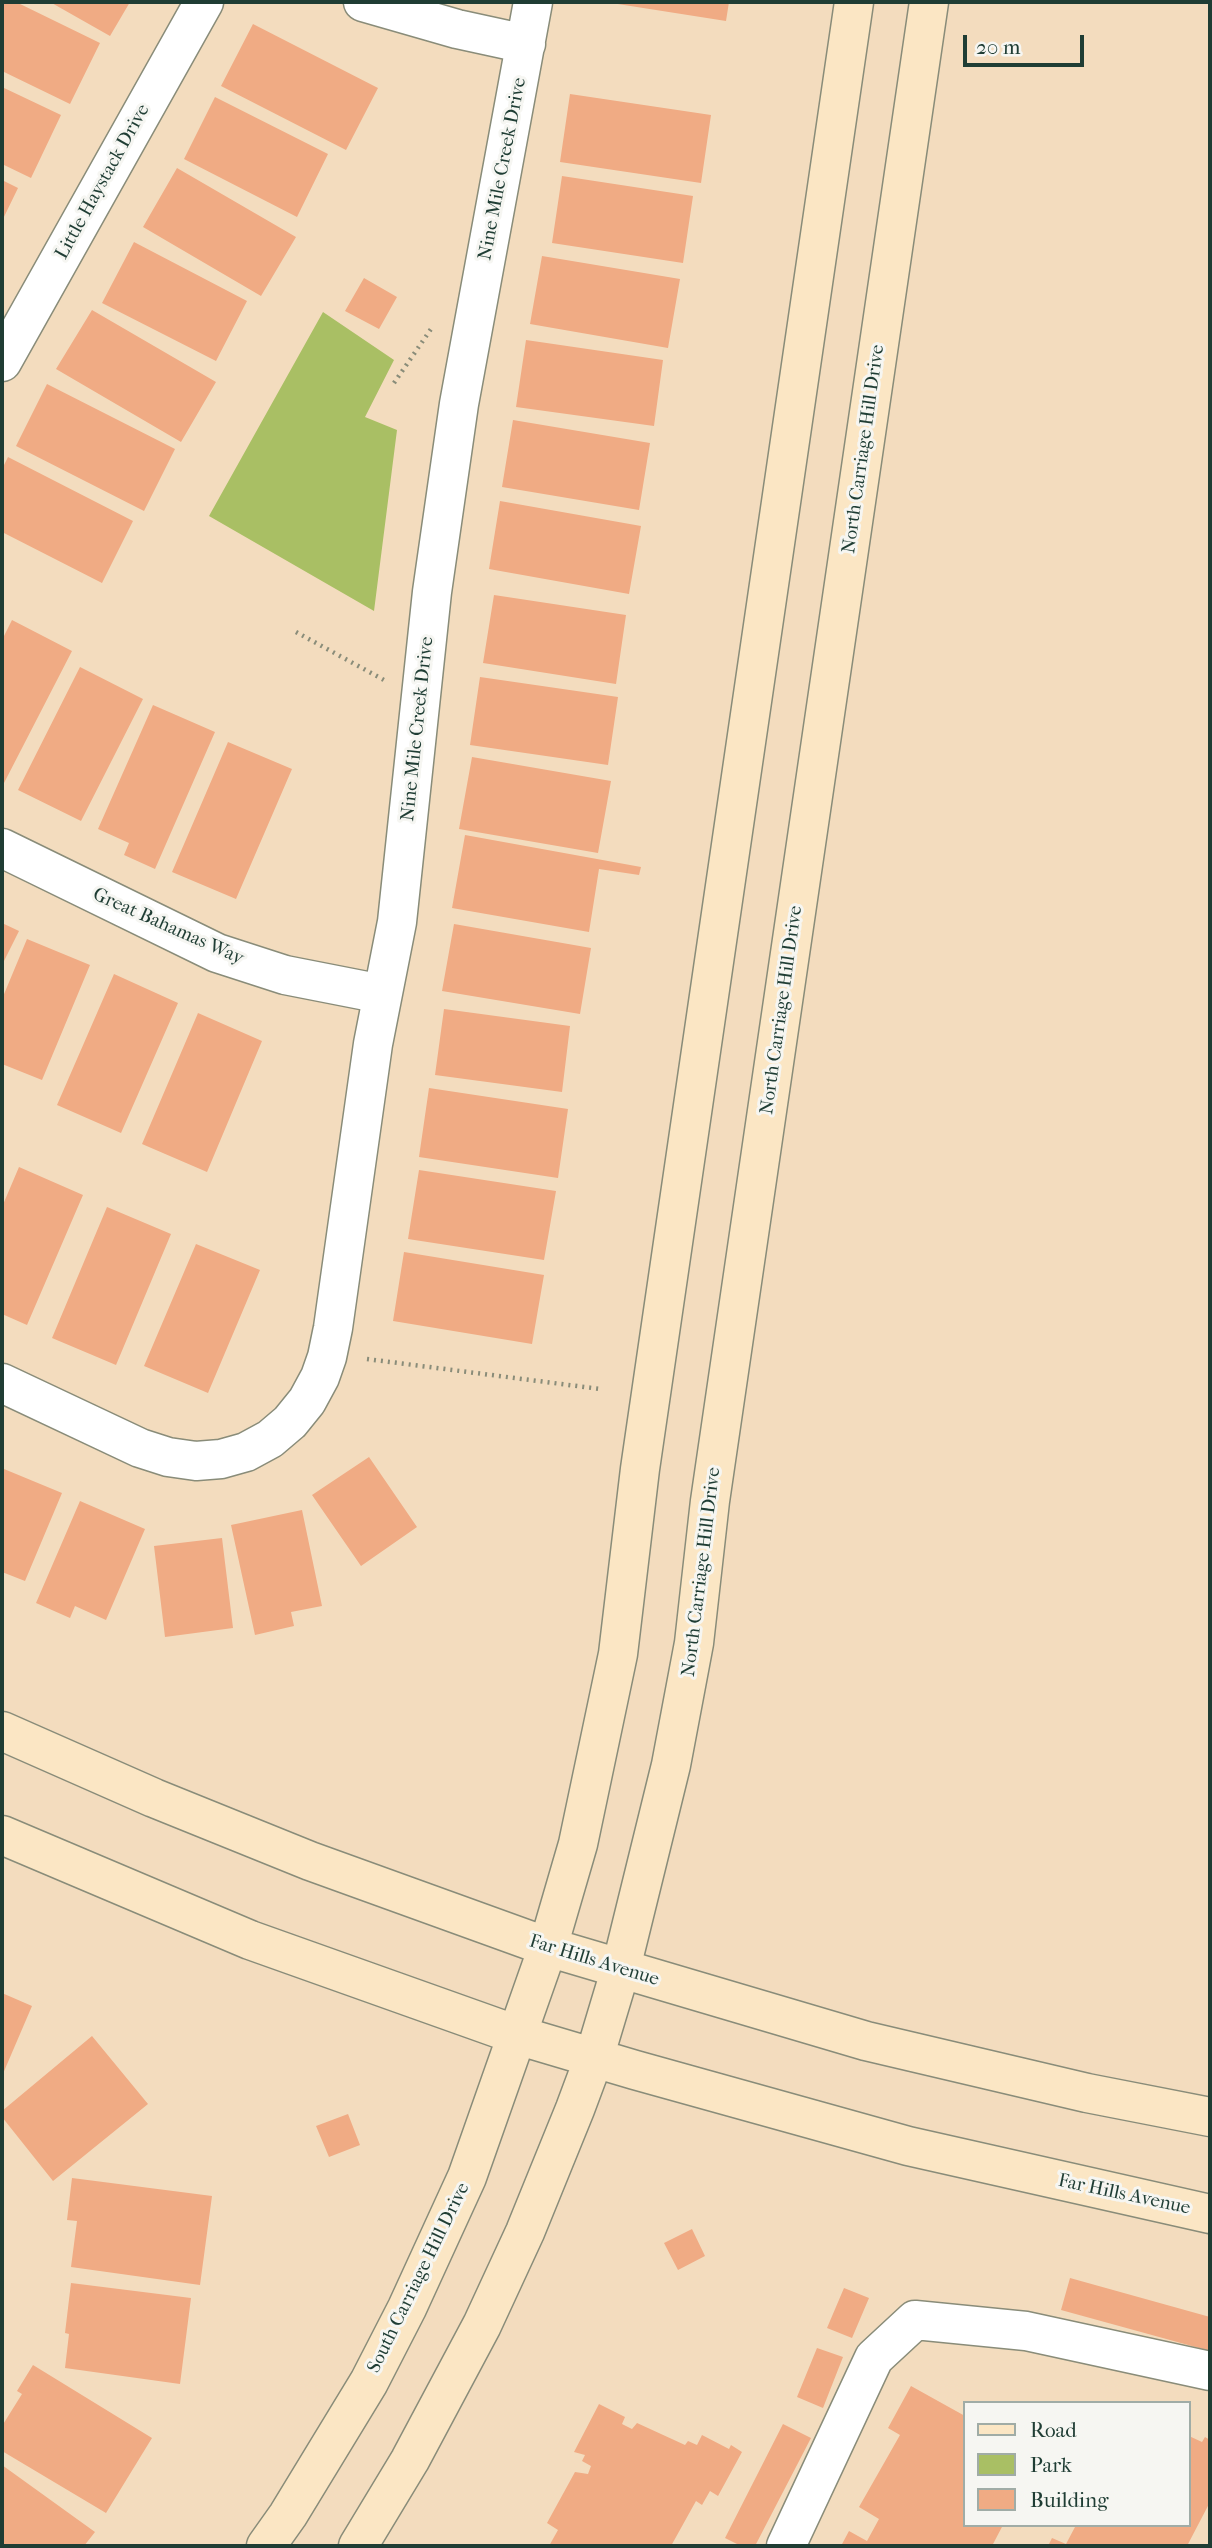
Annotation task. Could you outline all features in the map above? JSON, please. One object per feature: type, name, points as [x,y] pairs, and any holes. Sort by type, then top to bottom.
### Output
[{"type":"street","name":"Little Haystack Drive","points":[[2,362],[204,2]]},
{"type":"street","points":[[363,2],[457,29],[526,44]]},
{"type":"street","name":"Nine Mile Creek Drive","points":[[2,1383],[139,1448],[168,1457],[196,1461],[221,1459],[246,1452],[271,1439],[290,1422],[307,1401],[327,1357],[373,1044],[397,922],[432,592],[459,404],[533,2]]},
{"type":"street","points":[[548,1947],[578,1844],[618,1654],[644,1441],[854,2]]},
{"type":"street","name":"North Carriage Hill Drive","points":[[594,2058],[621,1968],[671,1765],[694,1643],[712,1488],[929,2]]},
{"type":"street","name":"Great Bahamas Way","points":[[2,848],[217,953],[285,975],[382,994]]},
{"type":"street","name":"Far Hills Avenue","points":[[2,1731],[154,1798],[297,1856],[548,1947],[866,2041],[1075,2090],[1210,2118]]},
{"type":"street","name":"Far Hills Avenue","points":[[2,1835],[250,1940],[517,2035],[908,2146],[1210,2214]]},
{"type":"street","name":"South Carriage Hill Drive","points":[[266,2546],[288,2515],[369,2382],[407,2308],[467,2177],[548,1947]]},
{"type":"street","points":[[358,2546],[411,2460],[499,2290],[594,2058]]},
{"type":"street","points":[[786,2546],[874,2358],[915,2320],[1026,2331],[1210,2371]]},
{"type":"path","points":[[394,383],[431,328]]},
{"type":"path","points":[[296,632],[385,680]]},
{"type":"path","points":[[367,1359],[600,1389]]},
{"type":"green space","points":[[323,312],[394,360],[365,417],[397,430],[374,611],[209,516]]},
{"type":"building","points":[[2,2],[16,2],[100,43],[70,104],[2,71]]},
{"type":"building","points":[[50,2],[130,2],[110,36]]},
{"type":"building","points":[[605,2],[729,2],[726,21]]},
{"type":"building","points":[[253,24],[378,88],[346,150],[221,86]]},
{"type":"building","points":[[2,87],[61,115],[31,178],[2,164]]},
{"type":"building","points":[[570,94],[711,115],[701,183],[560,162]]},
{"type":"building","points":[[215,97],[328,154],[297,217],[184,159]]},
{"type":"building","points":[[177,168],[296,237],[261,296],[143,227]]},
{"type":"building","points":[[562,176],[693,196],[683,263],[552,243]]},
{"type":"building","points":[[2,180],[18,188],[2,221]]},
{"type":"building","points":[[134,242],[247,301],[216,361],[102,303]]},
{"type":"building","points":[[542,256],[680,279],[668,348],[530,324]]},
{"type":"building","points":[[364,278],[397,297],[379,329],[345,311]]},
{"type":"building","points":[[92,310],[216,382],[181,442],[56,369]]},
{"type":"building","points":[[526,340],[663,360],[654,426],[516,407]]},
{"type":"building","points":[[47,384],[175,449],[144,511],[16,446]]},
{"type":"building","points":[[513,420],[650,443],[639,510],[502,487]]},
{"type":"building","points":[[8,457],[133,521],[102,583],[2,532],[2,469]]},
{"type":"building","points":[[500,501],[641,526],[629,594],[489,569]]},
{"type":"building","points":[[494,595],[626,615],[616,684],[483,663]]},
{"type":"building","points":[[12,620],[72,651],[4,783],[2,640]]},
{"type":"building","points":[[80,667],[143,699],[81,821],[18,790]]},
{"type":"building","points":[[480,677],[618,697],[608,765],[470,745]]},
{"type":"building","points":[[153,705],[215,732],[155,869],[124,855],[129,843],[98,829]]},
{"type":"building","points":[[228,742],[292,769],[236,899],[172,872]]},
{"type":"building","points":[[472,757],[611,781],[598,853],[459,829]]},
{"type":"building","points":[[465,835],[641,867],[639,875],[599,869],[589,932],[452,908]]},
{"type":"building","points":[[2,923],[19,931],[2,965]]},
{"type":"building","points":[[454,924],[591,948],[580,1014],[442,991]]},
{"type":"building","points":[[27,939],[90,965],[42,1080],[2,1064],[2,999]]},
{"type":"building","points":[[114,974],[178,1003],[121,1133],[57,1105]]},
{"type":"building","points":[[444,1009],[570,1026],[562,1092],[435,1075]]},
{"type":"building","points":[[198,1013],[262,1041],[207,1172],[142,1144]]},
{"type":"building","points":[[429,1088],[568,1109],[558,1178],[419,1157]]},
{"type":"building","points":[[19,1167],[83,1195],[27,1325],[2,1314],[2,1207]]},
{"type":"building","points":[[419,1170],[556,1191],[544,1260],[408,1239]]},
{"type":"building","points":[[107,1207],[171,1234],[116,1365],[52,1338]]},
{"type":"building","points":[[196,1244],[260,1270],[208,1393],[144,1366]]},
{"type":"building","points":[[404,1252],[544,1275],[532,1344],[393,1321]]},
{"type":"building","points":[[369,1457],[417,1527],[361,1566],[312,1495]]},
{"type":"building","points":[[4,1469],[62,1493],[25,1581],[2,1572]]},
{"type":"building","points":[[80,1501],[145,1529],[106,1620],[75,1606],[70,1618],[36,1603]]},
{"type":"building","points":[[302,1510],[322,1606],[291,1612],[294,1626],[255,1635],[231,1525]]},
{"type":"building","points":[[222,1538],[233,1628],[165,1637],[154,1546]]},
{"type":"building","points":[[2,1993],[32,2006],[2,2076]]},
{"type":"building","points":[[92,2036],[148,2104],[53,2181],[2,2117],[2,2111]]},
{"type":"building","points":[[348,2114],[360,2145],[329,2157],[316,2126]]},
{"type":"building","points":[[72,2178],[212,2196],[200,2285],[71,2267],[77,2221],[67,2220]]},
{"type":"building","points":[[692,2229],[705,2256],[678,2270],[664,2243]]},
{"type":"building","points":[[1070,2278],[1210,2317],[1210,2351],[1061,2310]]},
{"type":"building","points":[[71,2283],[191,2298],[180,2384],[65,2368],[69,2334],[65,2333]]},
{"type":"building","points":[[844,2288],[869,2298],[852,2338],[827,2328]]},
{"type":"building","points":[[817,2348],[843,2357],[823,2408],[797,2397]]},
{"type":"building","points":[[33,2365],[152,2438],[106,2513],[2,2451],[2,2426],[22,2394],[17,2391]]},
{"type":"building","points":[[911,2386],[964,2415],[964,2527],[1002,2527],[992,2546],[841,2546],[849,2531],[867,2541],[879,2519],[859,2507],[900,2435],[888,2428]]},
{"type":"building","points":[[599,2404],[625,2417],[622,2424],[632,2429],[637,2423],[685,2445],[688,2441],[697,2445],[702,2435],[729,2449],[731,2445],[742,2452],[718,2496],[710,2491],[702,2505],[696,2501],[671,2546],[549,2546],[558,2530],[547,2523],[575,2472],[588,2474],[591,2466],[582,2461],[585,2455],[574,2452]]},
{"type":"building","points":[[783,2424],[811,2438],[755,2546],[741,2546],[725,2538]]},
{"type":"building","points":[[1191,2437],[1202,2442],[1205,2437],[1210,2440],[1210,2502],[1187,2546],[1048,2546],[1052,2538],[1066,2544],[1075,2527],[1191,2527]]},
{"type":"building","points":[[2,2465],[95,2532],[84,2546],[2,2546]]}]
